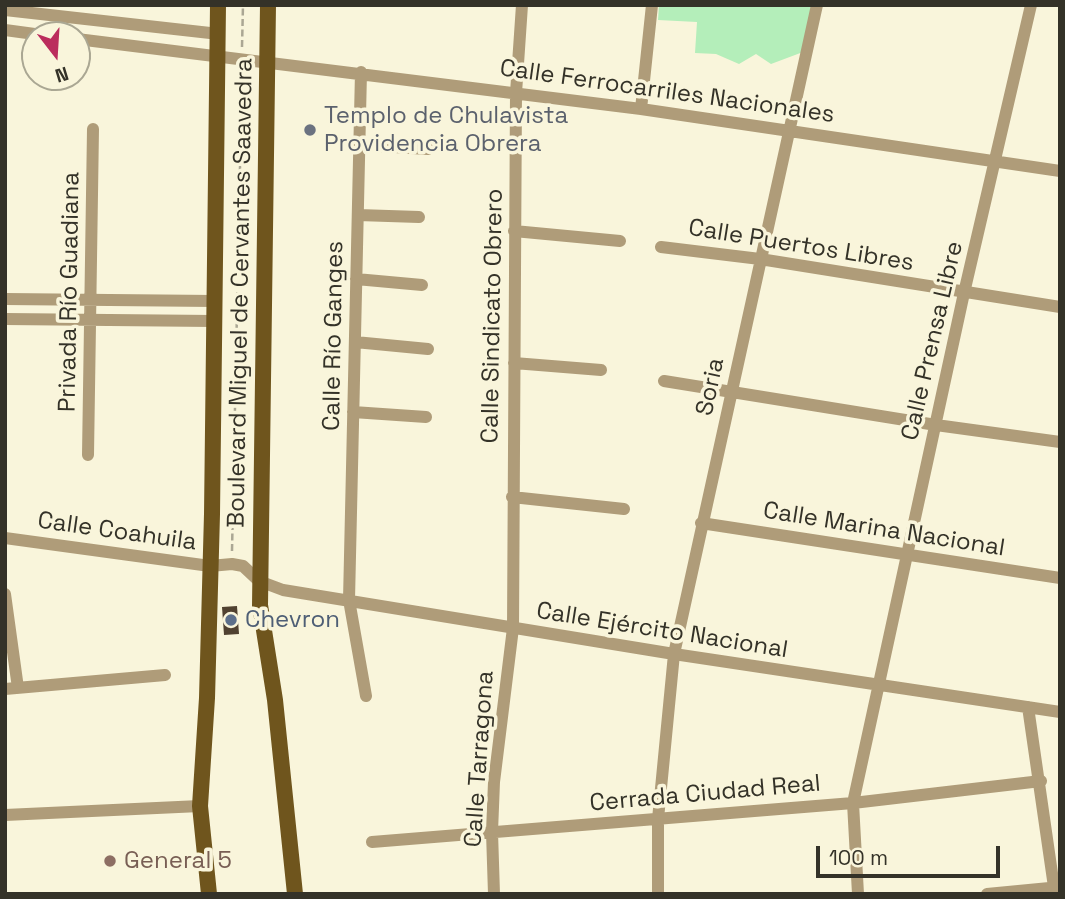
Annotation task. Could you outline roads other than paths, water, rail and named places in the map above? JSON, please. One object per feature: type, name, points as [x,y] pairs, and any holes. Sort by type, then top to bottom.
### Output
[{"type":"main road","name":"Boulevard Miguel de Cervantes Saavedra","points":[[209,894],[200,806],[207,698],[210,566],[218,5]]},
{"type":"main road","name":"Boulevard Miguel de Cervantes Saavedra","points":[[268,5],[259,582],[275,700],[295,894]]},
{"type":"street","name":"Calle Sindicato Obrero","points":[[513,628],[514,231],[516,93],[522,5]]},
{"type":"street","points":[[641,109],[652,5]]},
{"type":"street","name":"Soria","points":[[658,894],[658,819],[674,654],[817,5]]},
{"type":"street","name":"Calle Prensa Libre","points":[[858,894],[853,803],[964,293],[1031,5]]},
{"type":"street","points":[[13,31],[15,9],[219,34]]},
{"type":"street","name":"Calle Ferrocarriles Nacionales","points":[[91,41],[361,72],[790,129],[1060,171]]},
{"type":"street","name":"Calle Río Ganges","points":[[361,72],[349,600],[366,696]]},
{"type":"street","name":"Privada Río Guadiana","points":[[88,455],[93,129]]},
{"type":"street","points":[[360,145],[428,149]]},
{"type":"street","points":[[358,215],[419,217]]},
{"type":"street","points":[[514,231],[620,241]]},
{"type":"street","name":"Calle Puertos Libres","points":[[661,247],[760,259],[1060,307]]},
{"type":"street","points":[[356,279],[422,285]]},
{"type":"street","points":[[5,299],[214,301]]},
{"type":"street","points":[[5,319],[213,321]]},
{"type":"street","points":[[355,342],[428,349]]},
{"type":"street","points":[[514,363],[601,370]]},
{"type":"street","points":[[664,381],[1060,442]]},
{"type":"street","points":[[354,412],[426,416]]},
{"type":"street","points":[[512,497],[624,509]]},
{"type":"street","name":"Calle Marina Nacional","points":[[701,523],[1060,578]]},
{"type":"street","name":"Calle Coahuila","points":[[5,538],[210,566],[232,564],[243,566],[259,582]]},
{"type":"street","name":"Calle Ejército Nacional","points":[[259,582],[284,590],[513,628],[879,687],[1060,712]]},
{"type":"street","points":[[5,594],[11,689],[165,674]]},
{"type":"street","name":"Calle Tarragona","points":[[494,894],[494,782],[513,628]]},
{"type":"street","points":[[987,894],[1057,889],[1028,707]]},
{"type":"street","name":"Cerrada Ciudad Real","points":[[372,842],[853,803],[1041,781]]},
{"type":"street","points":[[5,815],[200,806]]},
{"type":"place","name":"Templo de Chulavista Providencia Obrera","points":[[310,130]]},
{"type":"place","name":"Chevron","points":[[231,620]]},
{"type":"place","name":"General 5","points":[[110,861]]}]
